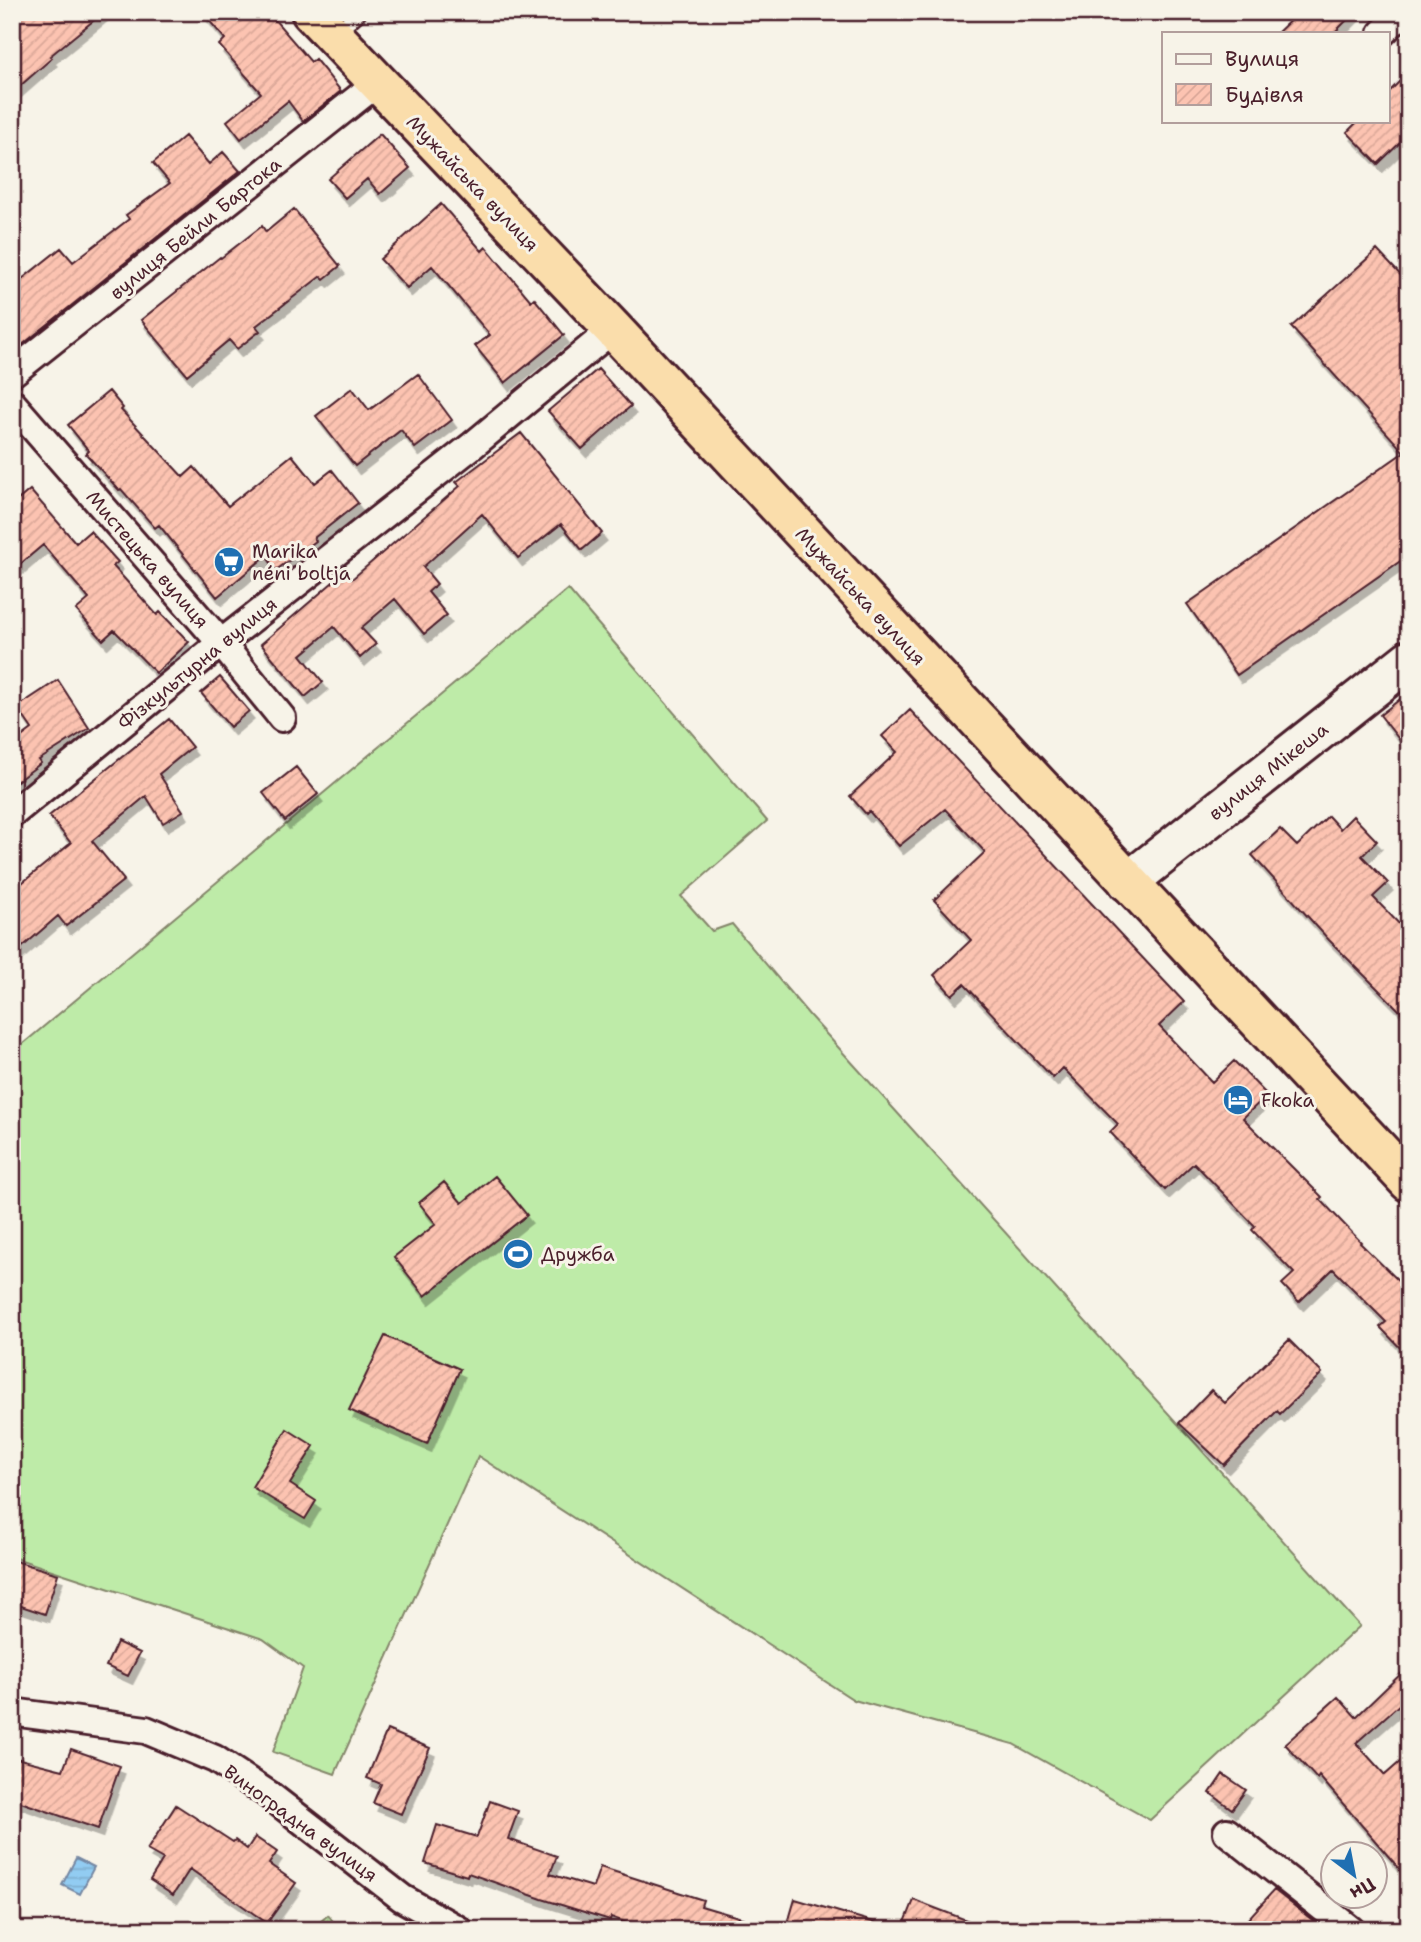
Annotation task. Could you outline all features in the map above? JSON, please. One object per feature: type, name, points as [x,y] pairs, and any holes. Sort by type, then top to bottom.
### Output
[{"type":"highway","name":"Мужайська вулиця","points":[[334,20],[377,83],[613,329],[1409,1182]]},
{"type":"main road","name":"вулиця Мікеша","points":[[1128,882],[1409,660]]},
{"type":"street","points":[[1383,32],[1403,12]]},
{"type":"street","name":"вулиця Бейли Бартока","points":[[12,373],[377,83]]},
{"type":"street","name":"Фізкультурна вулиця","points":[[12,814],[220,643],[473,445],[613,329]]},
{"type":"street","name":"Мистецька вулиця","points":[[12,403],[282,718]]},
{"type":"street","name":"Виноградна вулиця","points":[[12,1712],[146,1730],[215,1759],[268,1794],[402,1898],[459,1930]]},
{"type":"street","points":[[1227,1832],[1351,1930]]},
{"type":"green space","name":"Дружба","points":[[568,589],[767,821],[681,896],[712,931],[732,924],[810,1016],[1360,1626],[1150,1820],[1013,1744],[854,1700],[478,1456],[335,1774],[273,1752],[303,1668],[263,1639],[12,1557],[12,1053]]},
{"type":"green space","points":[[328,1915],[340,1930],[311,1930]]},
{"type":"water","points":[[76,1858],[94,1867],[80,1894],[62,1885]]},
{"type":"building","points":[[12,12],[104,12],[50,56],[52,58],[12,93]]},
{"type":"building","points":[[202,12],[268,12],[311,62],[315,59],[341,91],[303,121],[288,101],[241,139],[227,121],[261,93],[219,45],[225,39]]},
{"type":"building","points":[[1299,12],[1355,12],[1335,32],[1278,32]]},
{"type":"building","points":[[1409,72],[1409,134],[1378,164],[1347,132],[1357,122],[1390,122],[1390,91]]},
{"type":"building","points":[[380,134],[410,168],[380,194],[367,179],[345,198],[328,179]]},
{"type":"building","points":[[185,136],[209,164],[223,152],[240,171],[12,353],[12,287],[61,248],[73,262],[129,219],[126,215],[170,183],[153,163]]},
{"type":"building","points":[[441,204],[482,251],[486,247],[531,301],[534,298],[564,335],[505,383],[475,346],[490,335],[432,266],[407,288],[380,259]]},
{"type":"building","points":[[294,209],[340,266],[324,279],[321,276],[256,326],[260,331],[237,349],[229,340],[187,375],[141,320],[262,226],[266,232]]},
{"type":"building","points":[[1377,250],[1409,284],[1409,555],[1237,675],[1187,604],[1404,452],[1291,327]]},
{"type":"building","points":[[598,369],[631,406],[582,449],[548,411]]},
{"type":"building","points":[[418,374],[452,420],[415,448],[401,430],[355,466],[316,416],[352,388],[369,410]]},
{"type":"building","points":[[109,391],[123,408],[121,410],[183,477],[194,467],[228,506],[292,455],[315,483],[332,470],[358,503],[314,538],[316,541],[276,570],[266,556],[217,597],[159,525],[155,528],[86,454],[89,451],[68,425]]},
{"type":"building","points":[[521,433],[602,533],[582,550],[561,524],[518,558],[482,514],[423,567],[437,584],[428,592],[447,615],[424,634],[395,599],[361,628],[376,644],[360,658],[334,627],[301,655],[323,682],[305,697],[261,644],[340,576],[349,576],[352,579],[460,486],[456,482]]},
{"type":"building","points":[[30,490],[76,543],[90,531],[118,562],[113,566],[157,615],[160,612],[189,642],[156,673],[114,630],[103,640],[76,610],[89,599],[43,545],[12,571],[12,505]]},
{"type":"building","points":[[220,677],[249,711],[230,727],[201,693]]},
{"type":"building","points":[[58,680],[89,728],[39,760],[41,763],[12,785],[12,744],[32,729],[17,707]]},
{"type":"building","points":[[1409,692],[1409,752],[1380,715]]},
{"type":"building","points":[[910,710],[1184,1002],[1159,1026],[1212,1082],[1234,1061],[1267,1095],[1243,1118],[1322,1197],[1320,1199],[1360,1243],[1409,1291],[1409,1357],[1380,1327],[1386,1322],[1333,1269],[1299,1302],[1282,1284],[1294,1273],[1252,1230],[1255,1226],[1194,1163],[1165,1190],[1110,1132],[1118,1124],[1063,1068],[1053,1078],[964,984],[952,995],[934,975],[971,940],[934,900],[985,852],[945,809],[899,846],[869,811],[866,814],[850,796],[897,752],[882,736]]},
{"type":"building","points":[[169,719],[192,747],[159,774],[183,811],[163,823],[146,796],[92,841],[124,880],[66,926],[58,916],[12,956],[12,891],[71,843],[49,816]]},
{"type":"building","points":[[296,767],[318,794],[285,821],[263,793]]},
{"type":"building","points":[[1328,816],[1340,829],[1353,816],[1377,841],[1362,856],[1388,883],[1373,897],[1409,934],[1409,1020],[1329,940],[1252,855],[1280,829],[1297,846]]},
{"type":"building","points":[[495,1176],[527,1215],[425,1296],[394,1257],[436,1224],[419,1203],[444,1182],[462,1203]]},
{"type":"building","points":[[385,1336],[460,1369],[427,1444],[349,1410]]},
{"type":"building","points":[[1289,1340],[1322,1373],[1280,1414],[1277,1411],[1224,1465],[1179,1423],[1211,1390],[1225,1403]]},
{"type":"building","points":[[287,1429],[314,1446],[290,1484],[316,1501],[305,1519],[252,1487]]},
{"type":"building","points":[[12,1560],[58,1574],[45,1614],[12,1603]]},
{"type":"building","points":[[117,1642],[140,1653],[128,1676],[106,1666]]},
{"type":"building","points":[[1409,1666],[1409,1696],[1356,1743],[1385,1775],[1409,1754],[1409,1880],[1390,1858],[1390,1840],[1374,1840],[1319,1776],[1317,1779],[1285,1744],[1338,1697],[1356,1717]]},
{"type":"building","points":[[387,1730],[430,1748],[401,1814],[373,1803],[381,1784],[367,1778]]},
{"type":"building","points":[[71,1749],[120,1766],[98,1829],[12,1799],[12,1757],[63,1770]]},
{"type":"building","points":[[1223,1774],[1246,1790],[1232,1809],[1210,1793]]},
{"type":"building","points":[[490,1801],[518,1811],[508,1839],[557,1856],[550,1874],[593,1887],[600,1867],[703,1900],[701,1906],[762,1924],[761,1930],[646,1930],[611,1917],[610,1920],[542,1899],[468,1873],[467,1876],[425,1863],[437,1825],[477,1837]]},
{"type":"building","points":[[176,1805],[247,1849],[255,1837],[277,1852],[269,1864],[296,1883],[267,1923],[190,1869],[173,1895],[150,1880],[163,1859],[147,1850]]},
{"type":"building","points":[[1274,1890],[1325,1930],[1238,1930]]},
{"type":"building","points":[[795,1899],[880,1924],[879,1930],[786,1930]]},
{"type":"building","points":[[914,1900],[987,1928],[987,1930],[902,1930]]},
{"type":"place","name":"Marika néni boltja","points":[[229,562]]},
{"type":"place","name":"Fkoka","points":[[1238,1100]]},
{"type":"place","name":"Дружба","points":[[518,1254]]}]
